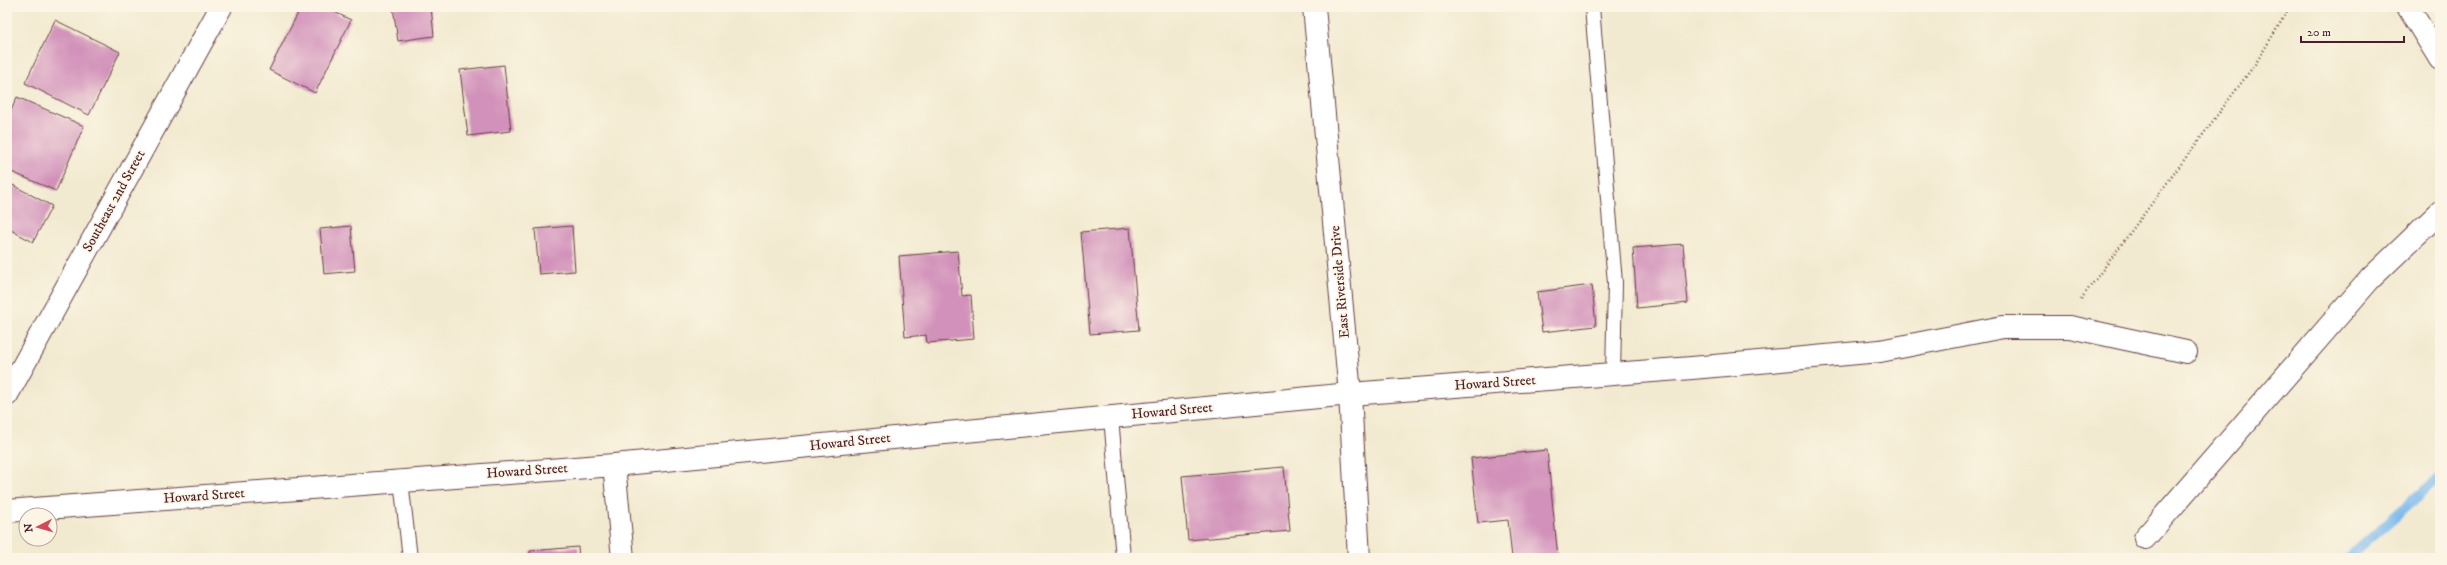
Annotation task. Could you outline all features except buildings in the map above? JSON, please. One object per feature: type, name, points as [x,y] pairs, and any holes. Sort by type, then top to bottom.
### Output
[{"type":"street","name":"Southeast 2nd Street","points":[[7,395],[222,7]]},
{"type":"street","name":"East Riverside Drive","points":[[1314,7],[1350,394],[1359,558]]},
{"type":"street","points":[[2408,7],[2440,59]]},
{"type":"street","points":[[2145,538],[2370,279],[2440,212]]},
{"type":"street","name":"Howard Street","points":[[7,511],[614,465],[1350,394],[1692,368],[1880,351],[2003,327],[2070,327],[2186,352]]},
{"type":"street","points":[[614,465],[623,558]]},
{"type":"lane","points":[[1592,7],[1615,283],[1614,374]]},
{"type":"lane","points":[[1111,417],[1122,558]]},
{"type":"lane","points":[[401,481],[410,558]]},
{"type":"path","points":[[2060,327],[2256,63],[2290,7]]},
{"type":"waterway","points":[[2347,558],[2440,477]]}]
